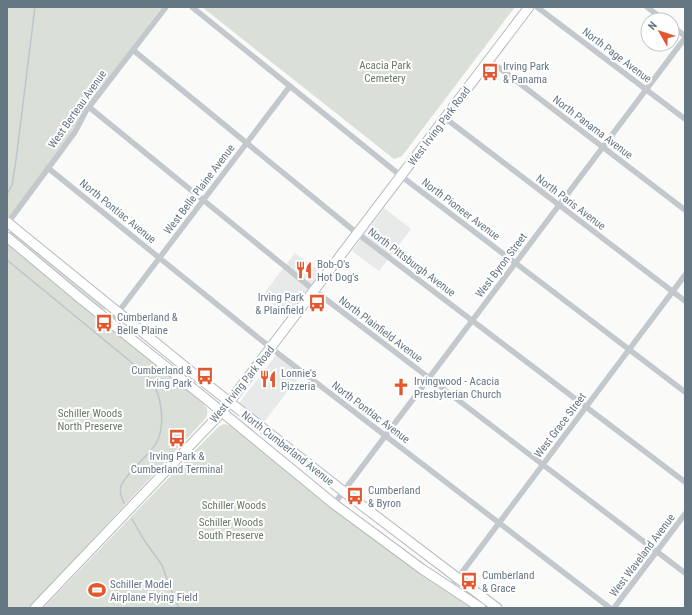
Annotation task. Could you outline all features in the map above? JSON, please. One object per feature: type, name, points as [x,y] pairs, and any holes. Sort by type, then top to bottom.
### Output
[{"type":"main road","name":"West Irving Park Road","points":[[35,608],[221,413],[529,7]]},
{"type":"main road","name":"North Cumberland Avenue","points":[[7,223],[343,491],[497,608]]},
{"type":"main road","name":"North Cumberland Avenue","points":[[7,237],[334,504],[422,569],[481,608]]},
{"type":"street","name":"West Berteau Avenue","points":[[7,223],[75,132],[89,108],[166,7]]},
{"type":"street","name":"North Pioneer Avenue","points":[[192,7],[402,176],[685,392]]},
{"type":"street","name":"North Page Avenue","points":[[537,7],[685,119]]},
{"type":"street","name":"West Byron Street","points":[[334,504],[685,37]]},
{"type":"street","name":"North Pittsburgh Avenue","points":[[133,50],[358,234],[685,482]]},
{"type":"street","name":"North Panama Avenue","points":[[489,60],[685,210]]},
{"type":"street","name":"West Belle Plaine Avenue","points":[[110,322],[290,86]]},
{"type":"street","name":"North Plainfield Avenue","points":[[89,108],[314,291],[685,573]]},
{"type":"street","name":"North Paris Avenue","points":[[445,118],[685,301]]},
{"type":"street","name":"North Pontiac Avenue","points":[[48,168],[271,348],[610,608]]},
{"type":"street","name":"West Grace Street","points":[[451,587],[685,276]]},
{"type":"street","name":"West Waveland Avenue","points":[[614,608],[685,514]]},
{"type":"shaded area","points":[[384,208],[411,229],[379,271],[352,251]]},
{"type":"shaded area","points":[[295,253],[322,273],[288,315],[262,296]]},
{"type":"shaded area","points":[[277,354],[302,373],[264,422],[239,403]]},
{"type":"green space","points":[[7,7],[162,7],[84,110],[72,132],[10,216],[7,217]]},
{"type":"green space","name":"Acacia Park Cemetery","points":[[202,7],[515,7],[402,156],[394,159]]},
{"type":"green space","points":[[12,231],[106,308],[105,310],[94,305],[11,237],[10,233]]},
{"type":"green space","name":"Schiller Woods North Preserve","points":[[7,242],[198,399],[207,410],[207,416],[205,419],[29,608],[7,608]]},
{"type":"green space","name":"Schiller Woods South Preserve","points":[[224,424],[232,426],[375,540],[477,608],[43,608],[218,427]]},
{"type":"waterway","points":[[7,194],[12,185],[16,160],[35,7]]},
{"type":"waterway","points":[[7,260],[140,370],[154,385],[158,394],[162,413],[160,432],[153,448],[123,481],[120,490],[124,503]]},
{"type":"waterway","points":[[132,519],[144,540],[162,565],[179,608]]},
{"type":"place","name":"Irving Park & Panama","points":[[490,72]]},
{"type":"place","name":"Bob-O's Hot Dog's","points":[[304,270]]},
{"type":"place","name":"Irving Park & Plainfield","points":[[317,303]]},
{"type":"place","name":"Cumberland & Belle Plaine","points":[[104,323]]},
{"type":"place","name":"Cumberland & Irving Park","points":[[205,376]]},
{"type":"place","name":"Lonnie's Pizzeria","points":[[268,379]]},
{"type":"place","name":"Irvingwood - Acacia Presbyterian Church","points":[[401,387]]},
{"type":"place","name":"Irving Park & Cumberland Terminal","points":[[177,438]]},
{"type":"place","name":"Cumberland & Byron","points":[[355,496]]},
{"type":"place","name":"Cumberland & Grace","points":[[469,581]]},
{"type":"place","name":"Schiller Model Airplane Flying Field","points":[[97,590]]},
{"type":"park label","name":"Schiller Woods","points":[[234,505]]}]
